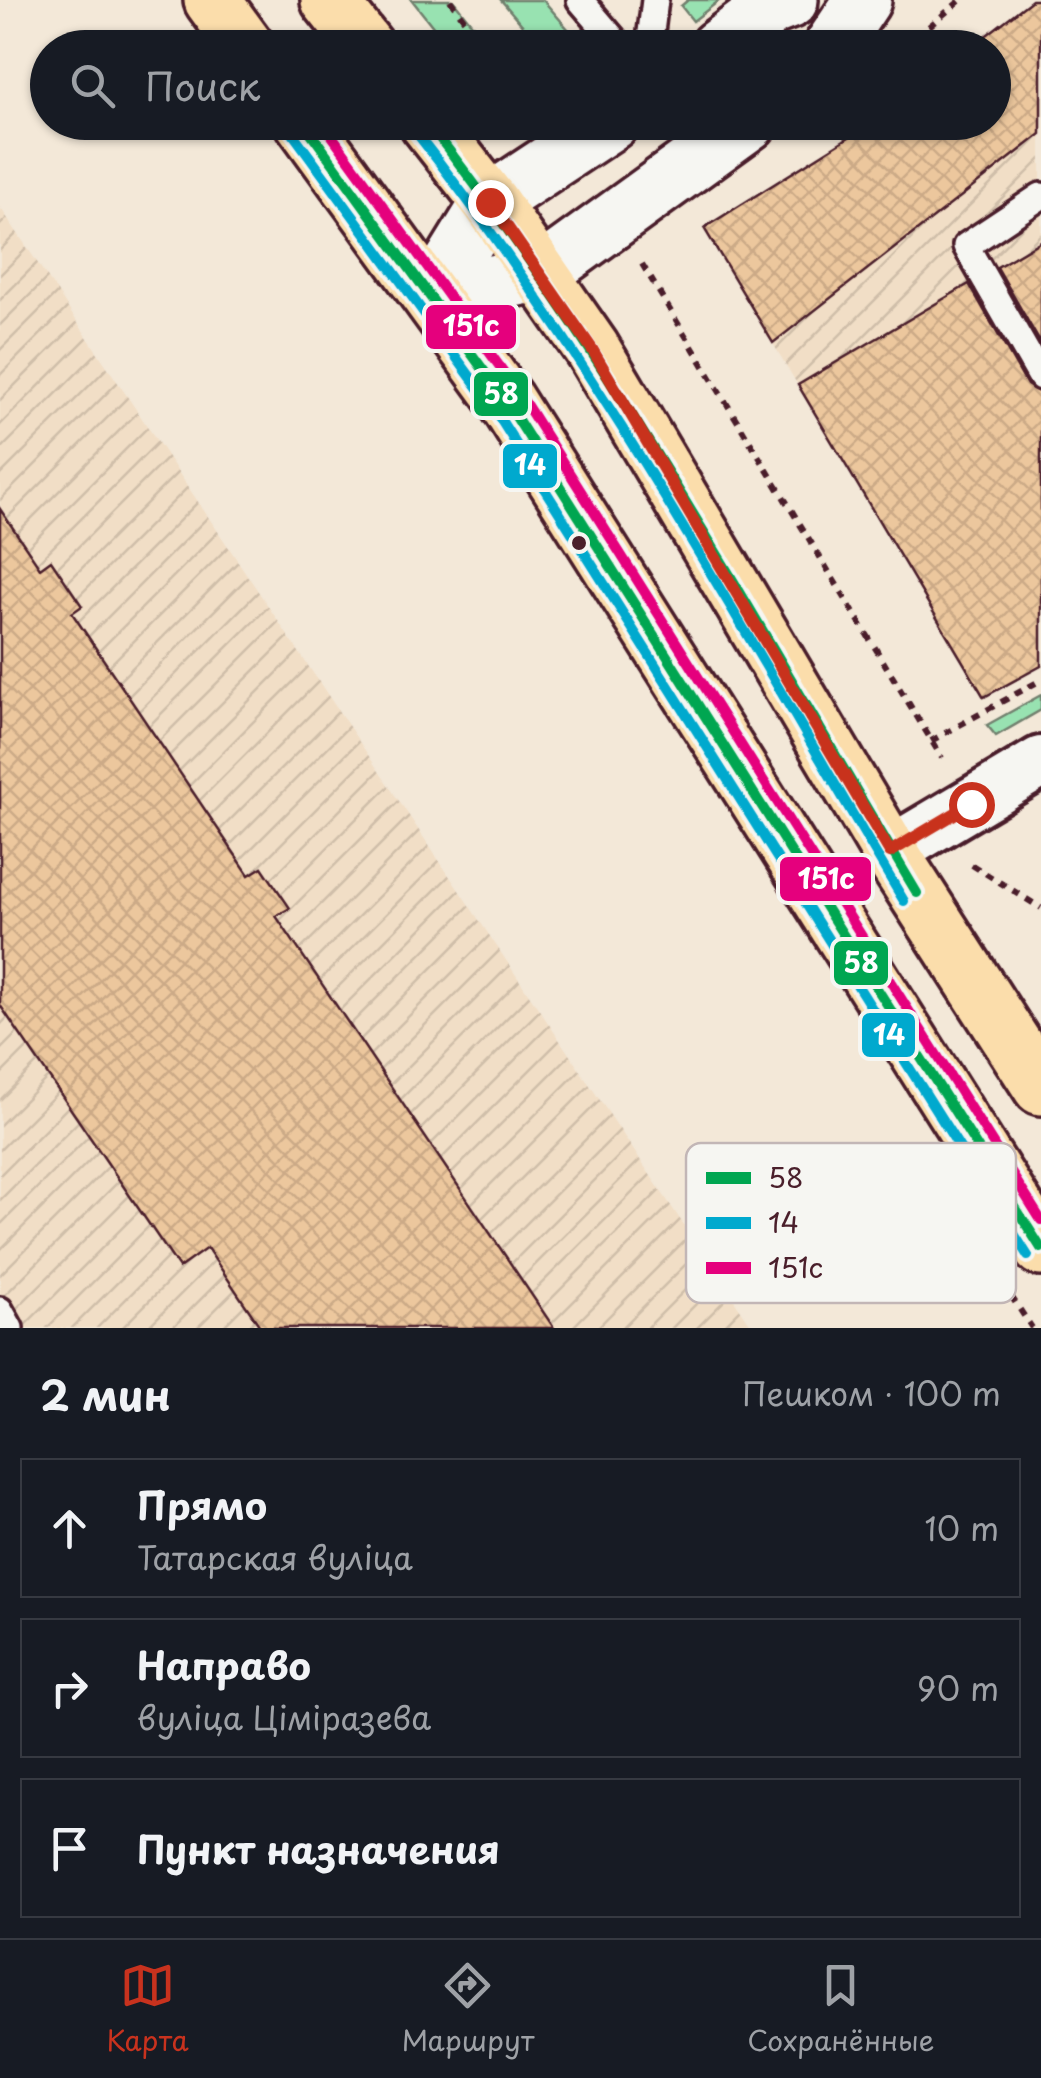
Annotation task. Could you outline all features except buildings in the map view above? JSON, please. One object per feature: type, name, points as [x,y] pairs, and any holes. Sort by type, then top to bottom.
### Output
[{"type":"main road","points":[[212,0],[234,30]]},
{"type":"main road","points":[[329,0],[353,30]]},
{"type":"main road","points":[[316,140],[506,400],[975,1143]]},
{"type":"main road","points":[[440,140],[490,202],[592,349],[890,852],[1041,1087]]},
{"type":"main road","points":[[1016,1208],[1041,1248]]},
{"type":"street","points":[[742,30],[790,0]]},
{"type":"street","points":[[843,30],[863,0]]},
{"type":"street","points":[[432,296],[490,202],[583,140]]},
{"type":"street","points":[[432,296],[541,273],[724,140]]},
{"type":"street","points":[[890,852],[1041,762]]},
{"type":"lane","points":[[580,0],[606,30]]},
{"type":"lane","points":[[651,30],[655,0]]},
{"type":"lane","points":[[1041,196],[966,246],[1041,377]]},
{"type":"lane","points":[[0,1310],[10,1328]]},
{"type":"path","points":[[450,0],[472,30]]},
{"type":"path","points":[[924,30],[961,0]]},
{"type":"path","points":[[640,260],[943,759]]},
{"type":"path","points":[[931,740],[1041,680]]},
{"type":"path","points":[[971,865],[977,852]]},
{"type":"path","points":[[971,865],[981,882]]},
{"type":"path","points":[[971,865],[1041,908]]},
{"type":"shaded area","points":[[1032,0],[1041,0],[1041,666],[984,697],[704,228],[849,141],[1011,140],[1011,30],[992,30]]},
{"type":"shaded area","points":[[0,207],[686,1228],[686,1303],[736,1303],[753,1328],[0,1328]]},
{"type":"green space","points":[[412,0],[453,0],[477,30],[436,30]]},
{"type":"green space","points":[[501,0],[543,0],[569,30],[527,30]]},
{"type":"green space","points":[[688,0],[720,0],[693,21],[681,6]]},
{"type":"green space","points":[[1041,695],[1041,710],[996,736],[987,725]]},
{"type":"transit line","name":"14","points":[[298,140],[494,409],[957,1143]]},
{"type":"transit line","name":"58","points":[[316,140],[506,401],[975,1143]]},
{"type":"transit line","name":"151с","points":[[335,140],[519,393],[992,1143]]},
{"type":"transit line","name":"14","points":[[422,140],[549,315],[611,411],[904,901]]},
{"type":"transit line","name":"58","points":[[441,140],[496,213],[624,403],[917,893]]},
{"type":"transit line","name":"151с","points":[[1016,1180],[1041,1220]]},
{"type":"transit line","name":"58","points":[[1016,1208],[1041,1248]]},
{"type":"transit line","name":"14","points":[[1016,1237],[1028,1256]]},
{"type":"route","points":[[490,202],[592,349],[890,852],[971,804]]}]
